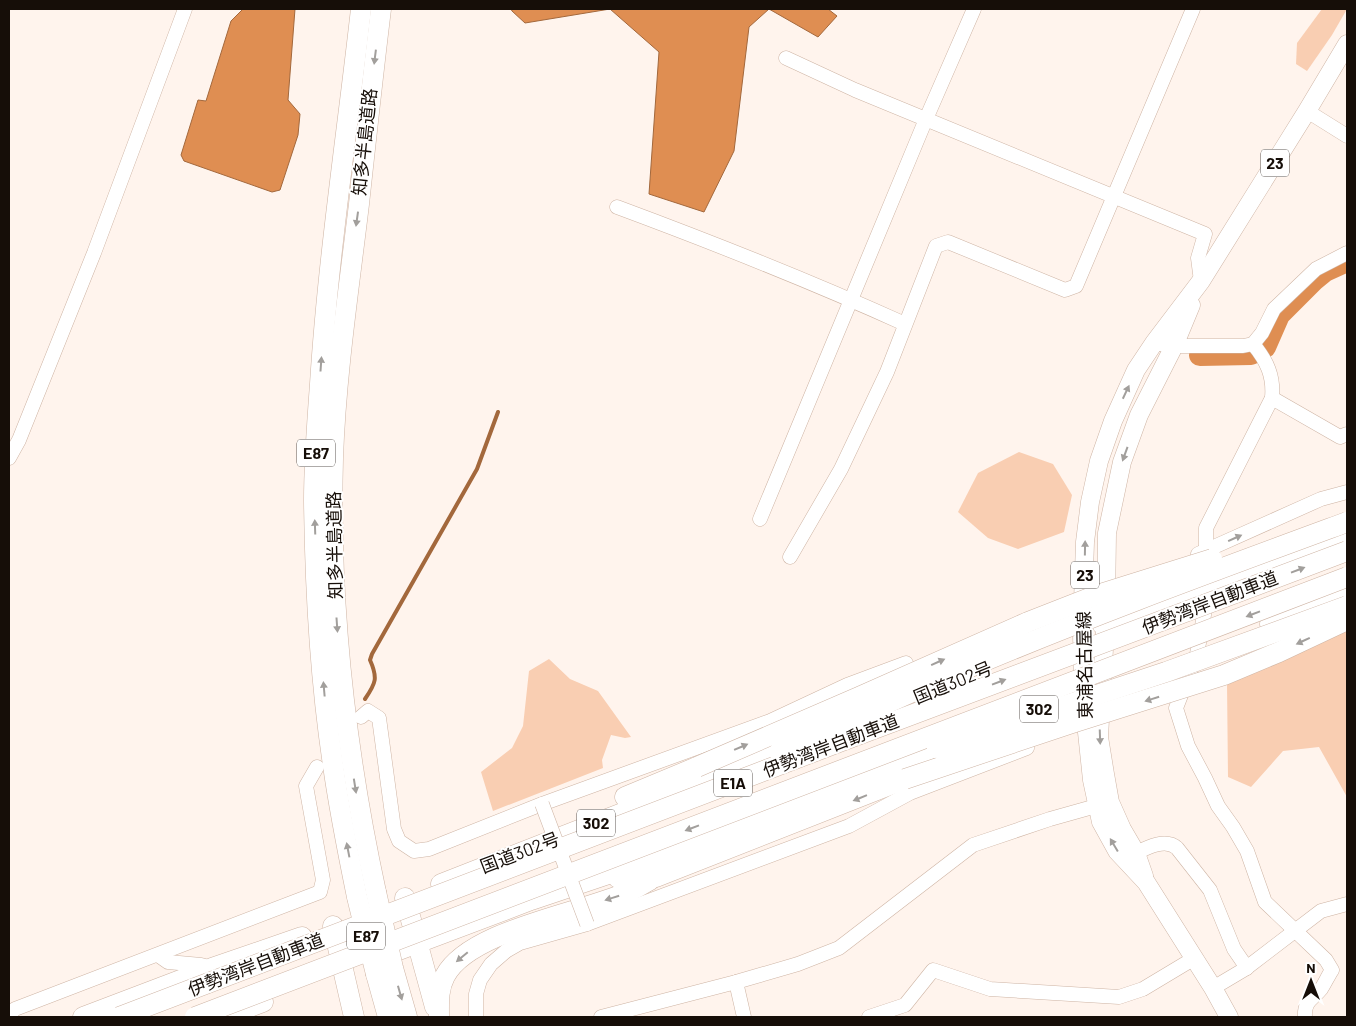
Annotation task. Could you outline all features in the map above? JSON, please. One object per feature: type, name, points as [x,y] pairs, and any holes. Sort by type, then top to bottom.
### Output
[{"type":"highway","name":"知多半島道路","points":[[361,9],[334,225],[324,325],[314,499],[317,591],[326,711],[333,765],[357,898],[385,971],[407,1017]]},
{"type":"highway","name":"知多半島道路","points":[[381,9],[359,204],[349,273],[338,383],[333,456],[333,532],[339,657],[344,708],[362,824],[376,892],[388,1017]]},
{"type":"highway","points":[[477,869],[559,827],[1028,622],[1136,582],[1347,517]]},
{"type":"highway","points":[[586,840],[948,676],[1140,599],[1347,522]]},
{"type":"highway","name":"国道302号","points":[[84,1017],[212,968],[333,926],[1082,631],[1347,536]]},
{"type":"highway","name":"伊勢湾岸自動車道","points":[[119,1017],[842,741],[1347,551]]},
{"type":"highway","name":"伊勢湾岸自動車道","points":[[194,1017],[1347,577]]},
{"type":"highway","name":"302","points":[[234,1015],[343,970],[531,900],[733,832],[937,745],[1197,654],[1347,593]]},
{"type":"highway","points":[[714,820],[1166,672],[1347,606]]},
{"type":"highway","points":[[438,1017],[439,995],[445,977],[463,955],[483,943],[564,913],[623,895],[656,877],[905,779],[1224,675],[1347,620]]},
{"type":"highway","points":[[592,881],[656,877]]},
{"type":"highway","points":[[405,898],[438,1017]]},
{"type":"highway","points":[[333,926],[354,1017]]},
{"type":"main road","name":"東浦名古屋線","points":[[1146,882],[1136,853],[1104,804],[1092,780],[1086,725],[1082,631],[1084,542],[1099,461],[1117,412],[1136,370],[1201,281],[1347,44]]},
{"type":"main road","name":"東浦名古屋線","points":[[1201,281],[1174,346],[1139,415],[1122,462],[1107,533],[1106,622],[1099,737],[1104,804],[1101,822],[1117,851],[1146,882],[1213,988],[1229,1017]]},
{"type":"street","points":[[9,458],[19,440],[94,253],[185,9]]},
{"type":"street","points":[[760,519],[926,119],[974,9]]},
{"type":"street","points":[[790,557],[841,469],[887,372],[936,246],[948,242],[1065,290],[1076,286],[1194,9]]},
{"type":"street","points":[[786,58],[855,90],[1205,234],[1198,258],[1201,281]]},
{"type":"street","points":[[1307,111],[1347,136]]},
{"type":"street","points":[[617,207],[710,242],[852,300],[905,324]]},
{"type":"street","points":[[1305,1017],[1308,1000],[1321,989],[1332,970],[1326,960],[1265,902],[1247,851],[1218,806],[1206,778],[1188,746],[1176,708],[1197,654],[1209,585],[1206,528],[1272,398],[1272,374],[1257,348],[1262,333],[1274,308],[1316,268],[1347,253]]},
{"type":"street","points":[[1154,343],[1174,346],[1243,346],[1257,348]]},
{"type":"street","points":[[1272,398],[1340,437],[1347,434]]},
{"type":"street","points":[[1107,584],[1206,551],[1321,499],[1347,492]]},
{"type":"street","points":[[361,717],[368,711],[379,718],[394,829],[399,842],[414,851],[430,849],[542,804],[770,721],[847,685],[906,663]]},
{"type":"street","points":[[476,1017],[476,994],[480,980],[491,964],[506,951],[520,943],[587,924],[849,826],[910,793],[1086,725]]},
{"type":"street","points":[[9,1015],[15,1009],[320,892],[324,880],[306,786],[316,767]]},
{"type":"street","points":[[542,804],[587,924]]},
{"type":"street","points":[[601,1017],[736,982],[798,964],[839,948],[974,845],[1104,804]]},
{"type":"street","points":[[1136,853],[1149,847],[1169,843],[1177,848],[1210,890],[1234,949],[1247,968]]},
{"type":"street","points":[[1213,988],[1247,968],[1321,911],[1347,904]]},
{"type":"street","points":[[158,955],[168,962],[212,968]]},
{"type":"street","points":[[869,1017],[892,1014],[905,1005],[933,970],[990,989],[1119,997],[1143,989],[1193,959]]},
{"type":"street","points":[[736,982],[744,1017]]},
{"type":"shaded area","points":[[243,9],[295,9],[288,100],[300,114],[298,135],[280,190],[272,192],[184,161],[181,155],[198,100],[206,101],[231,21]]},
{"type":"shaded area","points":[[511,9],[610,9],[525,23]]},
{"type":"shaded area","points":[[610,9],[769,9],[749,27],[734,151],[704,212],[649,194],[659,52]]},
{"type":"shaded area","points":[[769,9],[828,9],[837,16],[818,37]]},
{"type":"shaded area","points":[[1322,9],[1347,9],[1307,71],[1296,64],[1297,43]]},
{"type":"shaded area","points":[[1019,452],[1053,464],[1072,495],[1064,532],[1018,549],[988,538],[958,512],[978,473]]},
{"type":"shaded area","points":[[1347,630],[1347,797],[1319,747],[1283,751],[1251,787],[1228,777],[1227,683]]},
{"type":"shaded area","points":[[549,659],[570,679],[598,691],[631,737],[625,738],[611,735],[602,760],[603,768],[493,811],[481,772],[512,748],[523,726],[529,671]]},
{"type":"waterway","points":[[1200,355],[1251,354],[1265,347],[1279,315],[1325,271],[1347,261]]},
{"type":"waterway","points":[[365,699],[372,689],[375,680],[370,660],[372,654],[477,469],[498,412]]}]
